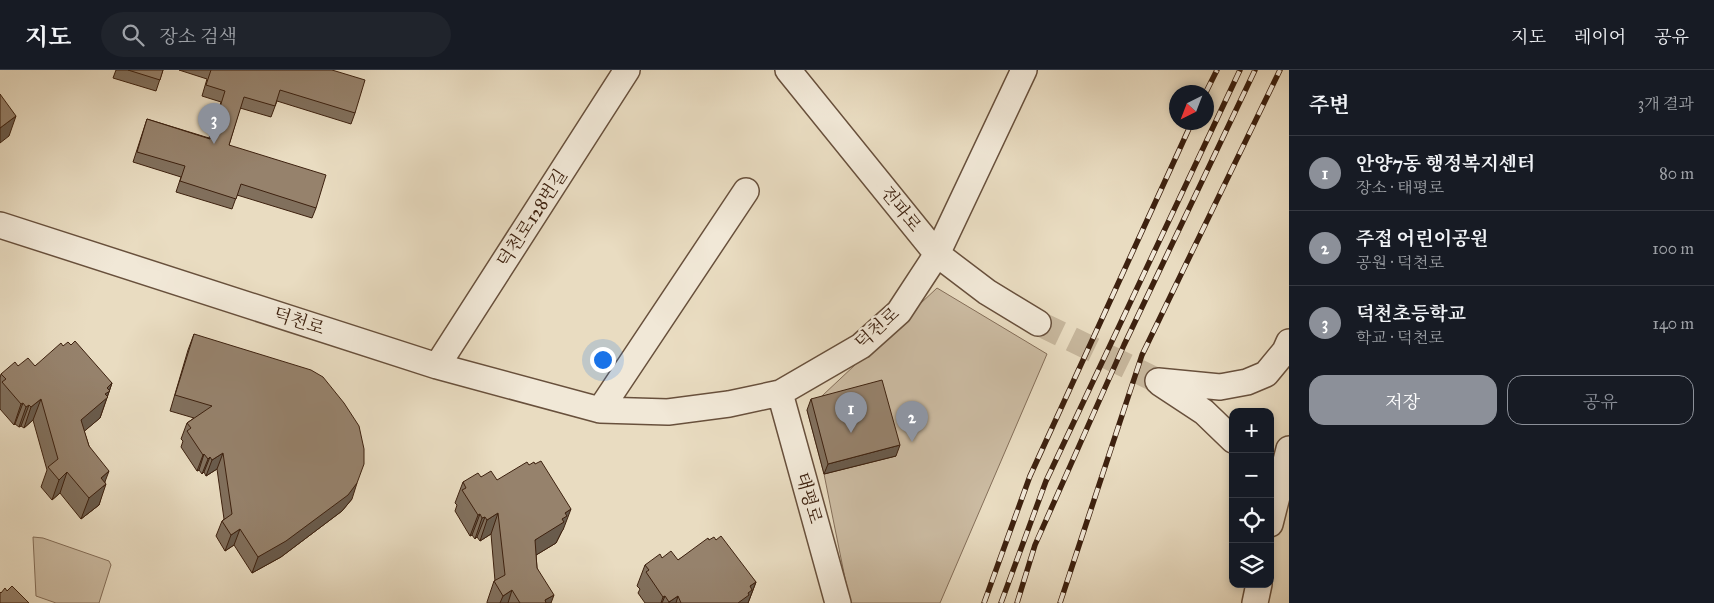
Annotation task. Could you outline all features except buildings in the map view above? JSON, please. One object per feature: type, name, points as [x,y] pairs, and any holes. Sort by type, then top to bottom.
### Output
[{"type":"street","name":"덕천로128번길","points":[[437,366],[627,70]]},
{"type":"street","name":"전파로","points":[[788,70],[937,254],[987,292],[1038,323]]},
{"type":"street","name":"덕천로","points":[[0,225],[437,366],[600,410],[668,412],[729,404],[780,393],[861,346],[899,312],[937,254],[1024,70]]},
{"type":"street","points":[[600,410],[746,191]]},
{"type":"street","points":[[1229,436],[1204,412],[1158,381],[1220,387],[1247,382],[1266,374],[1285,351],[1289,342]]},
{"type":"street","name":"태평로","points":[[780,393],[838,603]]},
{"type":"street","points":[[1277,516],[1289,449]]},
{"type":"shaded area","points":[[937,288],[1047,354],[940,603],[850,603],[824,474],[807,410]]},
{"type":"shaded area","points":[[33,537],[43,538],[109,561],[111,565],[99,603],[56,603],[36,596]]},
{"type":"tunnel","points":[[1038,323],[1158,381]]},
{"type":"railway","points":[[1210,85],[1217,70]]},
{"type":"railway","points":[[1001,603],[1046,481],[1240,70]]},
{"type":"railway","points":[[1017,603],[1035,545],[1124,345],[1255,70]]},
{"type":"railway","points":[[1060,603],[1142,355],[1280,70]]},
{"type":"railway","points":[[984,603],[1030,476],[1188,130]]},
{"type":"place","name":"덕천초등학교","points":[[214,144]]},
{"type":"place","name":"안양7동 행정복지센터","points":[[851,433]]},
{"type":"place","name":"주접 어린이공원","points":[[912,442]]}]
